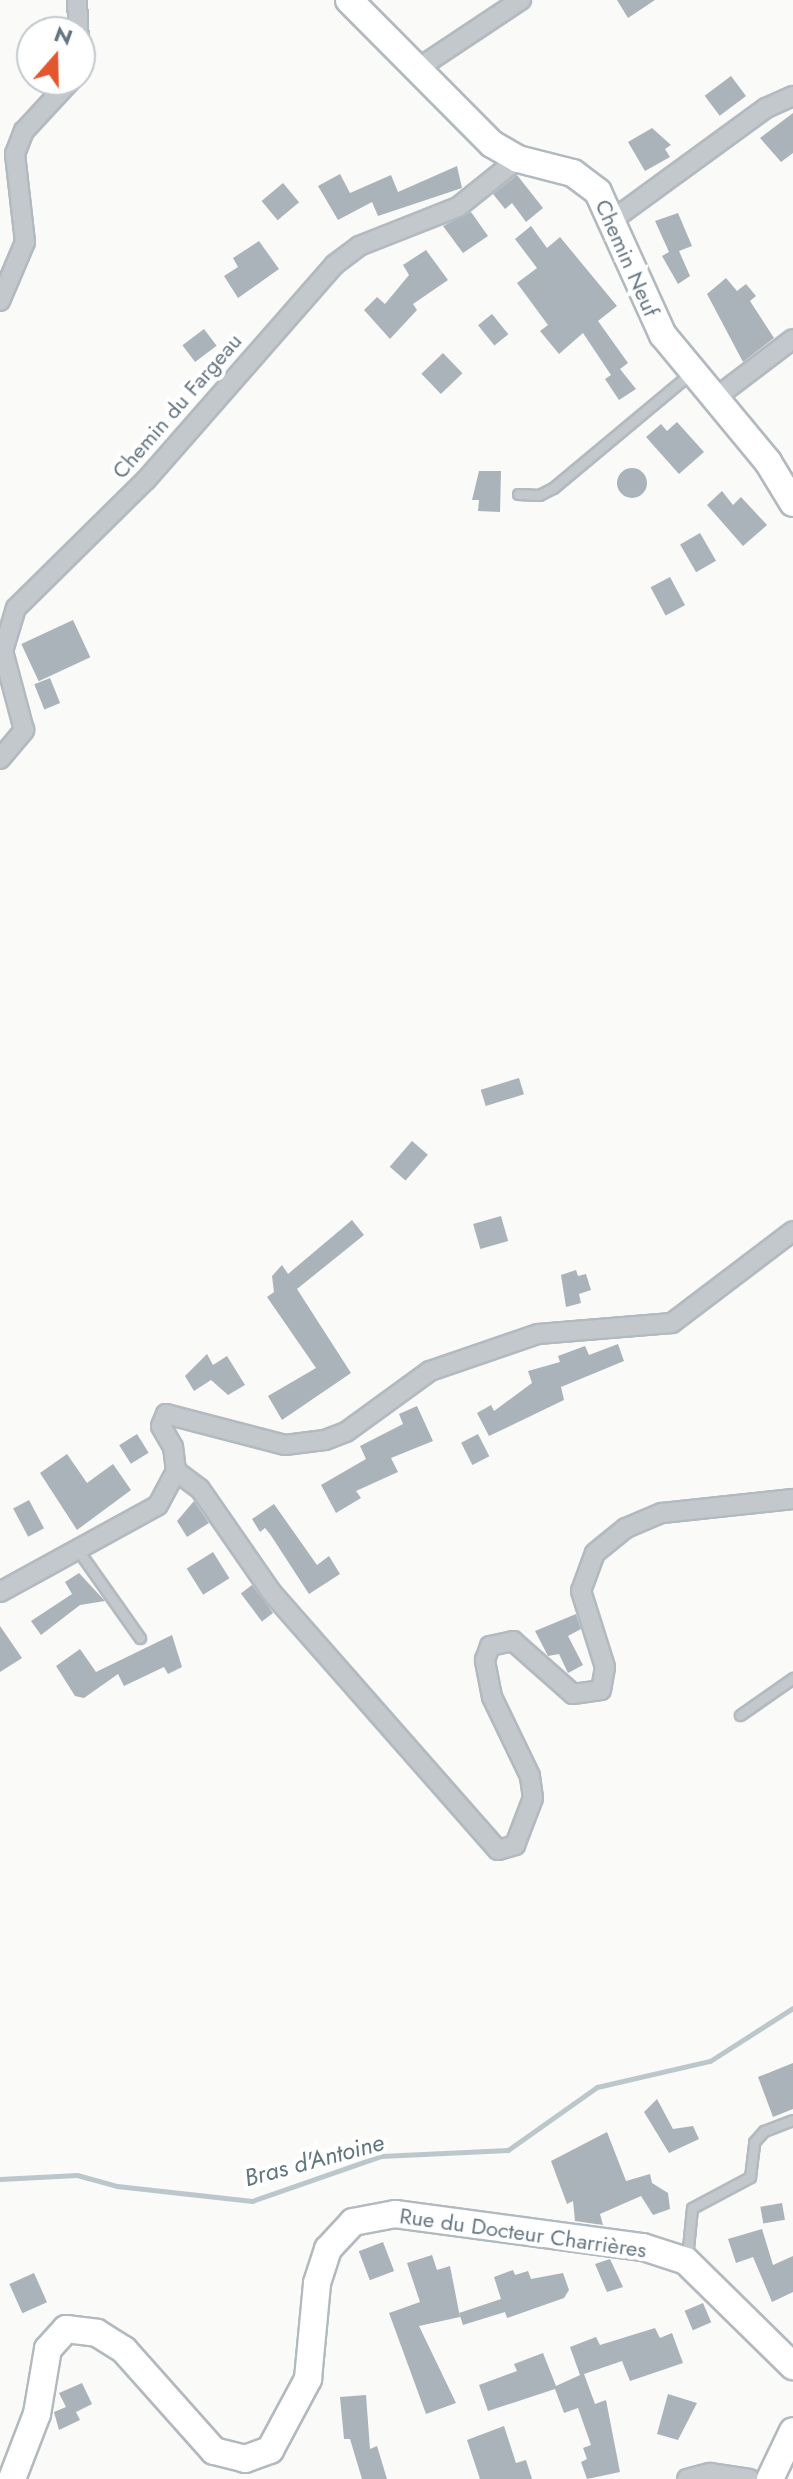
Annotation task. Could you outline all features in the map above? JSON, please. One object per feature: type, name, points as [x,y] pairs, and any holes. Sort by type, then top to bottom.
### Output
[{"type":"street","name":"Chemin Neuf","points":[[349,0],[492,144],[518,159],[587,181],[611,221],[651,313],[691,373],[768,462],[793,503]]},
{"type":"street","points":[[417,69],[521,0]]},
{"type":"street","points":[[0,301],[25,242],[15,154],[24,131],[56,96]]},
{"type":"street","points":[[611,221],[766,108],[793,96]]},
{"type":"street","name":"Chemin du Fargeau","points":[[0,759],[24,730],[3,651],[16,608],[146,480],[334,265],[359,246],[458,207],[518,159]]},
{"type":"street","points":[[714,399],[793,339]]},
{"type":"street","points":[[0,1592],[80,1553],[158,1505],[176,1471],[173,1447],[161,1426],[166,1414],[207,1419],[285,1445],[325,1440],[346,1432],[430,1371],[538,1334],[672,1323],[793,1231]]},
{"type":"street","points":[[176,1471],[200,1489],[282,1605],[498,1850],[515,1845],[533,1798],[530,1776],[492,1697],[485,1660],[490,1646],[513,1641],[573,1694],[601,1690],[605,1667],[581,1591],[595,1553],[626,1528],[662,1513],[793,1499]]},
{"type":"street","name":"Rue du Docteur Charrières","points":[[12,2479],[37,2414],[48,2349],[66,2329],[97,2333],[124,2350],[214,2451],[245,2459],[270,2450],[308,2379],[317,2283],[328,2249],[353,2222],[395,2214],[643,2247],[686,2261],[793,2366]]},
{"type":"street","points":[[770,2479],[793,2431]]},
{"type":"street","points":[[687,2479],[724,2473],[750,2479]]},
{"type":"lane","points":[[518,494],[539,495],[553,488],[691,373]]},
{"type":"lane","points":[[80,1553],[140,1638]]},
{"type":"lane","points":[[740,1715],[793,1678]]},
{"type":"lane","points":[[686,2261],[692,2208],[750,2177],[756,2167],[754,2142],[764,2131],[793,2120]]},
{"type":"building","points":[[617,0],[655,0],[628,18]]},
{"type":"building","points":[[731,76],[746,96],[720,116],[705,96]]},
{"type":"building","points":[[793,113],[793,153],[781,162],[760,138]]},
{"type":"building","points":[[652,128],[671,145],[665,149],[670,157],[645,171],[628,142]]},
{"type":"building","points":[[457,166],[462,188],[378,216],[372,202],[338,220],[318,186],[340,174],[350,193],[391,175],[398,192]]},
{"type":"building","points":[[517,175],[543,208],[526,222],[512,203],[505,209],[493,194]]},
{"type":"building","points":[[283,183],[299,202],[278,220],[262,201]]},
{"type":"building","points":[[471,212],[488,236],[463,253],[443,226]]},
{"type":"building","points":[[678,213],[692,246],[679,251],[690,276],[678,284],[662,256],[669,252],[655,221]]},
{"type":"building","points":[[531,226],[547,248],[560,237],[617,306],[598,321],[628,363],[620,369],[636,389],[619,400],[605,379],[611,375],[583,333],[559,354],[540,331],[548,325],[517,283],[537,268],[515,239]]},
{"type":"building","points":[[259,241],[279,269],[238,298],[224,276],[238,267],[233,258]]},
{"type":"building","points":[[426,250],[448,280],[413,304],[417,310],[390,339],[364,310],[377,297],[385,304],[409,275],[403,265]]},
{"type":"building","points":[[726,278],[737,291],[746,284],[756,296],[750,301],[774,338],[743,362],[707,294]]},
{"type":"building","points":[[492,314],[508,334],[494,346],[478,325]]},
{"type":"building","points":[[204,329],[217,346],[195,362],[182,345]]},
{"type":"building","points":[[443,353],[462,373],[441,394],[421,374]]},
{"type":"building","points":[[677,422],[704,452],[679,474],[646,437],[661,424],[667,431]]},
{"type":"building","points":[[632,468],[643,472],[647,483],[643,494],[632,498],[621,494],[617,483],[621,472]]},
{"type":"building","points":[[479,471],[501,471],[500,512],[478,511],[479,500],[472,500]]},
{"type":"building","points":[[722,491],[733,505],[741,497],[767,525],[743,546],[707,505]]},
{"type":"building","points":[[700,533],[716,561],[696,572],[680,544]]},
{"type":"building","points":[[670,577],[685,605],[666,616],[651,587]]},
{"type":"building","points":[[73,620],[90,657],[39,681],[21,644]]},
{"type":"building","points":[[50,678],[60,703],[44,709],[34,684]]},
{"type":"building","points":[[519,1078],[524,1094],[486,1106],[481,1090]]},
{"type":"building","points":[[412,1141],[428,1155],[406,1180],[390,1167]]},
{"type":"building","points":[[501,1216],[508,1241],[480,1249],[473,1224]]},
{"type":"building","points":[[352,1220],[364,1235],[297,1289],[351,1373],[282,1420],[268,1396],[316,1368],[267,1297],[274,1292],[272,1276],[282,1265],[288,1274]]},
{"type":"building","points":[[576,1270],[578,1276],[586,1274],[591,1290],[579,1294],[581,1303],[566,1307],[561,1275]]},
{"type":"building","points":[[618,1344],[624,1361],[561,1387],[564,1400],[489,1436],[477,1413],[491,1405],[494,1411],[532,1383],[528,1371],[560,1362],[558,1356],[585,1346],[589,1355]]},
{"type":"building","points":[[207,1354],[213,1365],[227,1356],[245,1385],[228,1395],[211,1380],[194,1391],[185,1376]]},
{"type":"building","points":[[417,1406],[433,1441],[391,1458],[398,1472],[356,1491],[361,1498],[336,1513],[321,1485],[366,1459],[360,1446],[403,1424],[399,1414]]},
{"type":"building","points":[[137,1434],[149,1453],[131,1464],[119,1445]]},
{"type":"building","points":[[478,1434],[489,1456],[472,1465],[461,1443]]},
{"type":"building","points":[[67,1454],[87,1483],[113,1464],[131,1490],[77,1530],[40,1473]]},
{"type":"building","points":[[29,1500],[44,1528],[28,1537],[13,1508]]},
{"type":"building","points":[[194,1501],[209,1523],[187,1537],[177,1521]]},
{"type":"building","points":[[274,1504],[317,1565],[329,1556],[340,1574],[309,1594],[270,1534],[265,1528],[260,1532],[252,1519]]},
{"type":"building","points":[[213,1552],[229,1578],[203,1595],[187,1568]]},
{"type":"building","points":[[79,1573],[105,1601],[80,1605],[41,1635],[31,1621],[72,1594],[65,1582]]},
{"type":"building","points":[[252,1585],[273,1613],[262,1621],[241,1593]]},
{"type":"building","points":[[576,1614],[581,1629],[568,1636],[583,1665],[568,1673],[559,1654],[548,1656],[535,1631]]},
{"type":"building","points":[[0,1626],[22,1658],[0,1672]]},
{"type":"building","points":[[172,1635],[182,1667],[168,1674],[164,1667],[124,1686],[118,1674],[84,1698],[75,1696],[56,1666],[80,1649],[96,1672]]},
{"type":"building","points":[[793,2063],[793,2109],[773,2117],[758,2077]]},
{"type":"building","points":[[657,2099],[673,2129],[693,2126],[699,2139],[669,2153],[644,2112]]},
{"type":"building","points":[[607,2132],[626,2181],[650,2174],[652,2183],[668,2193],[670,2209],[653,2215],[641,2196],[600,2214],[603,2225],[575,2221],[573,2201],[567,2204],[551,2161]]},
{"type":"building","points":[[782,2203],[785,2220],[763,2224],[760,2207]]},
{"type":"building","points":[[762,2229],[773,2265],[793,2256],[793,2292],[772,2302],[753,2257],[736,2263],[728,2239]]},
{"type":"building","points":[[383,2242],[394,2271],[370,2280],[359,2251]]},
{"type":"building","points":[[432,2255],[437,2270],[450,2266],[460,2317],[419,2326],[456,2403],[426,2414],[389,2313],[420,2302],[407,2263]]},
{"type":"building","points":[[610,2259],[623,2287],[607,2292],[595,2264]]},
{"type":"building","points":[[513,2270],[515,2275],[528,2271],[531,2279],[563,2273],[569,2290],[564,2298],[507,2318],[505,2312],[463,2325],[459,2313],[501,2299],[494,2277]]},
{"type":"building","points":[[34,2273],[47,2302],[22,2313],[9,2284]]},
{"type":"building","points":[[703,2303],[711,2322],[693,2330],[685,2311]]},
{"type":"building","points":[[655,2328],[660,2338],[672,2333],[683,2363],[630,2381],[622,2361],[584,2374],[595,2404],[606,2400],[620,2472],[587,2479],[581,2462],[587,2459],[583,2448],[591,2445],[578,2408],[564,2413],[555,2389],[488,2411],[479,2385],[517,2371],[514,2364],[543,2353],[556,2386],[580,2375],[570,2347],[596,2337],[600,2345]]},
{"type":"building","points":[[82,2383],[92,2404],[76,2412],[80,2420],[59,2430],[54,2412],[66,2407],[59,2393]]},
{"type":"building","points":[[668,2394],[697,2403],[678,2440],[657,2434]]},
{"type":"building","points":[[366,2395],[370,2449],[377,2446],[387,2479],[362,2479],[350,2439],[344,2439],[340,2397]]},
{"type":"building","points":[[504,2426],[516,2463],[526,2460],[532,2479],[480,2479],[467,2440]]},
{"type":"waterway","name":"Bras d'Antoine","points":[[0,2179],[77,2175],[117,2186],[252,2201],[381,2156],[508,2150],[597,2087],[710,2061],[793,2008]]}]
